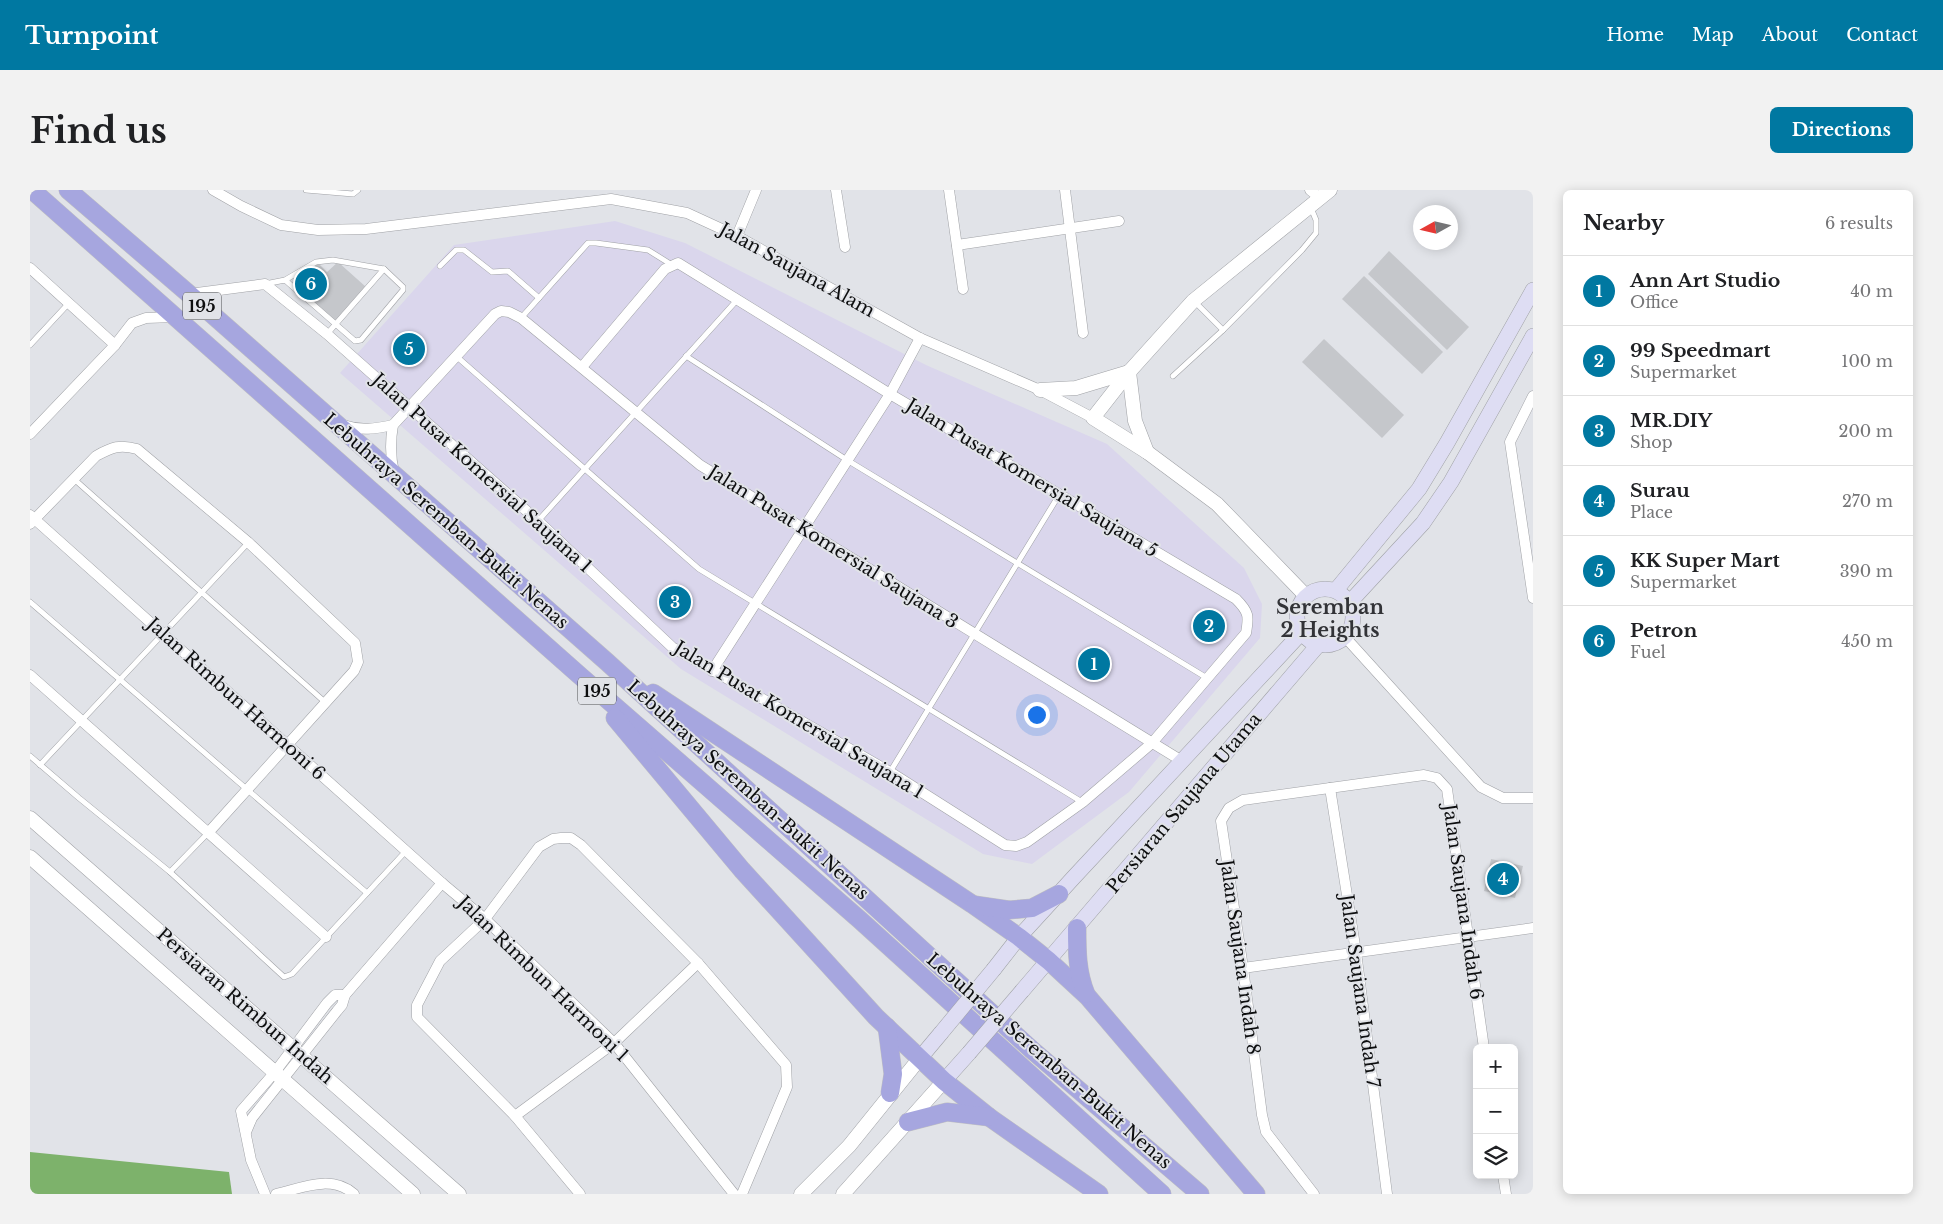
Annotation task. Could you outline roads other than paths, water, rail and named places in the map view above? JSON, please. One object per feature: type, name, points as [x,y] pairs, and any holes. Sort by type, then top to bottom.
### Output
[{"type":"highway","name":"Lebuhraya Seremban-Bukit Nenas","points":[[32,190],[578,674],[860,920],[1162,1194]]},
{"type":"highway","name":"Lebuhraya Seremban-Bukit Nenas","points":[[68,190],[607,662],[1032,1050],[1200,1194]]},
{"type":"highway","points":[[607,662],[972,904],[1049,961],[1088,997],[1256,1194]]},
{"type":"highway","points":[[578,674],[742,870],[887,1027],[944,1081],[989,1117],[1099,1194]]},
{"type":"highway","points":[[972,904],[1009,910],[1032,908],[1059,894]]},
{"type":"highway","points":[[1077,928],[1077,958],[1081,982],[1088,997]]},
{"type":"highway","points":[[887,1027],[893,1074],[890,1094]]},
{"type":"highway","points":[[908,1122],[947,1112],[989,1117]]},
{"type":"main road","points":[[1336,590],[1419,489],[1533,290]]},
{"type":"main road","points":[[1350,602],[1423,524],[1451,482],[1533,336]]},
{"type":"main road","points":[[1320,588],[1336,590],[1344,595],[1350,602],[1353,611],[1351,629],[1345,637],[1338,642],[1328,645],[1319,644],[1312,642],[1302,632],[1297,620],[1297,613],[1306,596],[1320,588]]},
{"type":"main road","name":"Persiaran Saujana Utama","points":[[920,1058],[1019,937],[1302,632]]},
{"type":"main road","name":"Persiaran Saujana Utama","points":[[944,1081],[1049,961],[1319,644]]},
{"type":"street","name":"Jalan Saujana Alam","points":[[214,190],[241,206],[281,225],[318,230],[366,229],[611,199],[687,212],[737,236],[920,338],[1040,390],[1093,418],[1147,452],[1217,504],[1306,596]]},
{"type":"street","points":[[737,236],[756,190]]},
{"type":"street","points":[[836,190],[845,247]]},
{"type":"street","points":[[949,190],[963,289]]},
{"type":"street","points":[[1065,190],[1083,333]]},
{"type":"street","points":[[1093,418],[1129,372],[1193,301],[1317,196]]},
{"type":"street","points":[[957,246],[1119,221]]},
{"type":"street","name":"Jalan Pusat Komersial Saujana 5","points":[[672,265],[678,263],[890,394],[1236,599],[1245,608],[1249,618],[1246,633],[1152,743]]},
{"type":"street","points":[[582,366],[665,269],[672,265]]},
{"type":"street","points":[[30,268],[70,302],[115,345]]},
{"type":"street","points":[[189,294],[265,284]]},
{"type":"street","name":"Jalan Pusat Komersial Saujana 1","points":[[265,284],[327,334],[538,521],[672,646],[712,671],[890,772],[1005,845],[1016,846],[1027,842],[1083,802],[1152,743]]},
{"type":"street","name":"Jalan Pusat Komersial Saujana 3","points":[[456,356],[495,314],[501,311],[509,312],[521,318],[582,366],[700,465],[1182,762]]},
{"type":"street","points":[[30,434],[115,345],[132,323],[158,316],[176,317]]},
{"type":"street","points":[[712,671],[890,394],[920,338]]},
{"type":"street","points":[[395,476],[391,461],[390,444],[393,425],[456,356]]},
{"type":"street","points":[[1040,390],[1076,388],[1129,372]]},
{"type":"street","points":[[1129,372],[1135,421],[1147,452]]},
{"type":"street","points":[[1533,396],[1510,442],[1533,598]]},
{"type":"street","points":[[334,423],[356,429],[375,429],[393,425]]},
{"type":"street","points":[[31,519],[96,456],[110,448],[124,445],[137,448],[248,542],[355,643],[358,662],[354,671],[208,833]]},
{"type":"street","name":"Jalan Rimbun Harmoni 6","points":[[31,519],[442,883]]},
{"type":"street","points":[[1345,637],[1481,787],[1503,798],[1533,798]]},
{"type":"street","points":[[30,676],[326,937]]},
{"type":"street","name":"Jalan Saujana Indah 6","points":[[1330,788],[1424,774],[1437,778],[1446,789],[1483,1044]]},
{"type":"street","name":"Jalan Saujana Indah 7","points":[[1330,788],[1356,952],[1387,1194]]},
{"type":"street","name":"Jalan Saujana Indah 8","points":[[1314,1194],[1266,1132],[1262,1115],[1221,821],[1229,808],[1243,800],[1330,788]]},
{"type":"street","name":"Persiaran Rimbun Indah","points":[[30,818],[459,1194]]},
{"type":"street","points":[[580,1194],[515,1116],[418,1017],[417,1005],[440,961],[485,919],[539,847],[553,839],[571,838],[581,845],[698,963],[786,1064],[787,1087],[742,1194]]},
{"type":"street","name":"Persiaran Rimbun Indah","points":[[30,858],[280,1075],[413,1194]]},
{"type":"street","points":[[265,1194],[251,1160],[246,1132],[252,1118],[335,995],[345,995],[442,883]]},
{"type":"street","name":"Jalan Rimbun Harmoni 1","points":[[442,883],[485,919],[614,1043],[734,1194]]},
{"type":"street","points":[[1243,968],[1533,928]]},
{"type":"street","points":[[515,1116],[614,1043],[698,963]]},
{"type":"street","points":[[801,1194],[849,1146],[920,1058]]},
{"type":"street","points":[[843,1194],[944,1081]]},
{"type":"street","points":[[1504,1179],[1506,1194]]},
{"type":"street","points":[[276,1194],[322,1183],[336,1184],[354,1194]]},
{"type":"lane","points":[[306,190],[353,194],[358,190]]},
{"type":"lane","points":[[1172,376],[1223,330],[1302,250],[1316,233],[1317,196]]},
{"type":"lane","points":[[521,318],[591,242],[648,250],[672,265]]},
{"type":"lane","points":[[440,266],[456,250],[464,250],[492,272],[508,272],[539,298]]},
{"type":"lane","points":[[265,284],[285,280],[316,262],[333,260],[384,269],[402,287],[402,293],[361,340],[355,341],[285,280]]},
{"type":"lane","points":[[327,334],[384,269]]},
{"type":"lane","points":[[538,521],[738,299]]},
{"type":"lane","points":[[1193,301],[1223,330]]},
{"type":"lane","points":[[30,345],[70,302]]},
{"type":"lane","points":[[456,356],[699,569],[1083,802]]},
{"type":"lane","points":[[686,356],[847,460],[1208,678]]},
{"type":"lane","points":[[74,479],[326,703]]},
{"type":"lane","points":[[890,772],[1059,495]]},
{"type":"lane","points":[[40,765],[248,542]]},
{"type":"lane","points":[[30,602],[367,893]]},
{"type":"lane","points":[[30,756],[170,872],[284,976],[292,974],[406,851]]},
{"type":"lane","points":[[170,872],[208,833]]},
{"type":"place","name":"Petron","points":[[311,284]]},
{"type":"place","name":"KK Super Mart","points":[[409,349]]},
{"type":"place","name":"MR.DIY","points":[[675,602]]},
{"type":"place","name":"99 Speedmart","points":[[1209,626]]},
{"type":"place","name":"Ann Art Studio","points":[[1094,664]]},
{"type":"place","name":"Surau","points":[[1503,879]]},
{"type":"district","name":"Seremban 2 Heights","points":[[1330,618]]}]
